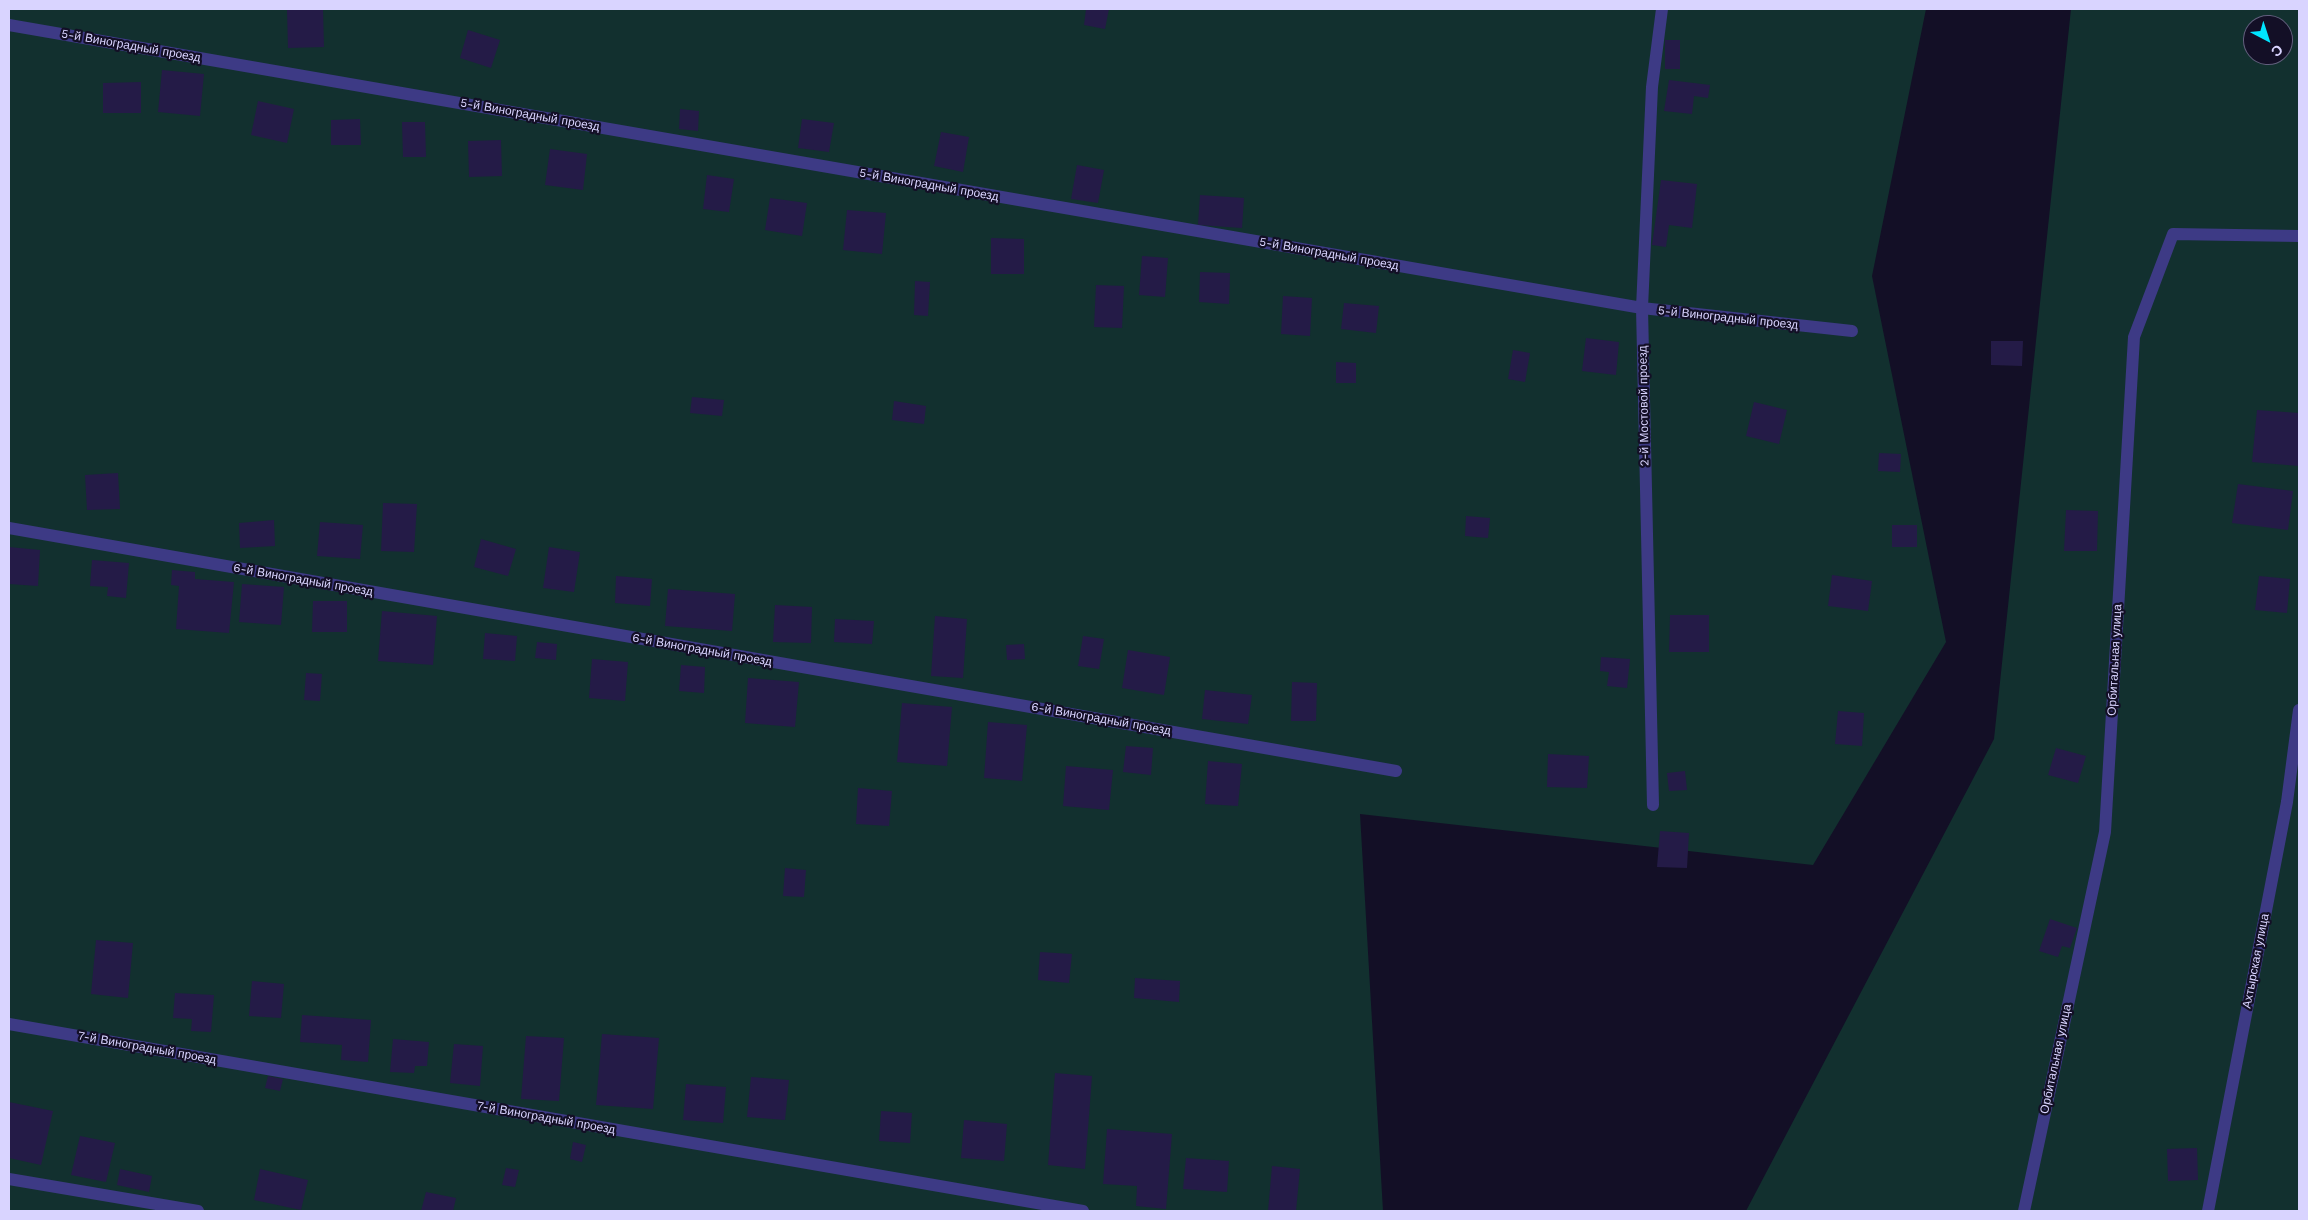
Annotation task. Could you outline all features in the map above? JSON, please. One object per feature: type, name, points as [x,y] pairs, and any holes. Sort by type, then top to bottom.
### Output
[{"type":"lane","name":"2-й Мостовой проезд","points":[[1653,804],[1642,308],[1652,87],[1662,9]]},
{"type":"lane","name":"5-й Виноградный проезд","points":[[9,25],[1642,308],[1852,331]]},
{"type":"lane","name":"Орбитальная улица","points":[[2024,1211],[2105,832],[2134,337],[2173,234],[2299,236]]},
{"type":"lane","name":"6-й Виноградный проезд","points":[[9,528],[1396,771]]},
{"type":"lane","name":"Ахтырская улица","points":[[2208,1211],[2287,802],[2299,710]]},
{"type":"lane","name":"7-й Виноградный проезд","points":[[9,1024],[1083,1211]]},
{"type":"lane","points":[[9,1179],[198,1211]]},
{"type":"green space","points":[[9,9],[1926,9],[1872,276],[1946,642],[1813,865],[1360,814],[1383,1211],[9,1211]]},
{"type":"green space","points":[[2071,9],[2299,9],[2299,1211],[1746,1211],[1994,739]]},
{"type":"building","points":[[287,9],[323,9],[324,47],[288,48]]},
{"type":"building","points":[[1086,9],[1109,9],[1105,29],[1084,25]]},
{"type":"building","points":[[468,30],[500,40],[491,68],[460,58]]},
{"type":"building","points":[[1665,40],[1680,40],[1680,69],[1665,69]]},
{"type":"building","points":[[162,70],[204,74],[200,116],[158,112]]},
{"type":"building","points":[[1669,80],[1710,85],[1708,98],[1694,96],[1692,114],[1664,111]]},
{"type":"building","points":[[141,82],[141,113],[103,113],[103,83]]},
{"type":"building","points":[[258,101],[294,109],[287,143],[251,135]]},
{"type":"building","points":[[680,109],[699,111],[698,131],[679,129]]},
{"type":"building","points":[[360,119],[361,145],[331,145],[331,120]]},
{"type":"building","points":[[802,119],[834,123],[829,152],[798,148]]},
{"type":"building","points":[[402,122],[425,122],[426,157],[403,157]]},
{"type":"building","points":[[941,132],[969,137],[963,172],[934,166]]},
{"type":"building","points":[[501,140],[502,176],[469,177],[468,141]]},
{"type":"building","points":[[550,149],[587,154],[583,190],[545,185]]},
{"type":"building","points":[[1077,165],[1104,170],[1098,203],[1071,199]]},
{"type":"building","points":[[707,175],[734,179],[729,212],[703,209]]},
{"type":"building","points":[[1661,180],[1697,184],[1692,228],[1669,225],[1666,247],[1652,245]]},
{"type":"building","points":[[1200,195],[1244,198],[1242,228],[1198,225]]},
{"type":"building","points":[[770,198],[807,203],[802,236],[765,230]]},
{"type":"building","points":[[847,210],[886,213],[882,254],[843,250]]},
{"type":"building","points":[[991,238],[1024,239],[1024,274],[991,274]]},
{"type":"building","points":[[1142,256],[1168,258],[1165,297],[1139,295]]},
{"type":"building","points":[[1200,272],[1230,273],[1229,304],[1199,302]]},
{"type":"building","points":[[915,281],[930,282],[928,316],[914,315]]},
{"type":"building","points":[[1096,285],[1124,286],[1122,328],[1094,327]]},
{"type":"building","points":[[1283,296],[1312,298],[1310,336],[1281,334]]},
{"type":"building","points":[[1344,303],[1379,306],[1376,333],[1341,329]]},
{"type":"building","points":[[1586,338],[1619,342],[1616,375],[1582,371]]},
{"type":"building","points":[[1991,341],[2023,341],[2022,366],[1991,365]]},
{"type":"building","points":[[1513,350],[1530,353],[1525,382],[1508,379]]},
{"type":"building","points":[[1336,362],[1356,363],[1356,383],[1336,383]]},
{"type":"building","points":[[692,397],[724,400],[722,416],[690,413]]},
{"type":"building","points":[[894,401],[926,406],[924,424],[892,420]]},
{"type":"building","points":[[1754,402],[1787,410],[1779,444],[1746,436]]},
{"type":"building","points":[[2257,410],[2299,413],[2299,466],[2252,462]]},
{"type":"building","points":[[1879,453],[1901,454],[1900,472],[1878,471]]},
{"type":"building","points":[[118,473],[120,509],[87,510],[85,475]]},
{"type":"building","points":[[2238,484],[2293,491],[2288,530],[2232,523]]},
{"type":"building","points":[[383,503],[417,504],[414,552],[381,551]]},
{"type":"building","points":[[2066,510],[2098,511],[2097,551],[2064,551]]},
{"type":"building","points":[[1466,516],[1490,518],[1488,538],[1465,536]]},
{"type":"building","points":[[274,520],[275,546],[240,548],[239,523]]},
{"type":"building","points":[[320,522],[363,525],[360,559],[317,556]]},
{"type":"building","points":[[1892,525],[1917,525],[1917,547],[1892,547]]},
{"type":"building","points":[[481,539],[516,549],[508,576],[474,567]]},
{"type":"building","points":[[9,547],[40,550],[38,586],[9,584]]},
{"type":"building","points":[[549,547],[580,552],[574,592],[543,588]]},
{"type":"building","points":[[92,560],[129,563],[126,598],[107,596],[108,587],[90,586]]},
{"type":"building","points":[[172,570],[195,572],[195,579],[234,582],[229,633],[176,629],[179,586],[171,585]]},
{"type":"building","points":[[1832,575],[1872,581],[1868,611],[1828,606]]},
{"type":"building","points":[[616,576],[652,579],[650,606],[615,603]]},
{"type":"building","points":[[2259,576],[2290,579],[2287,613],[2255,610]]},
{"type":"building","points":[[242,584],[284,587],[281,625],[239,622]]},
{"type":"building","points":[[668,589],[735,594],[732,631],[665,626]]},
{"type":"building","points":[[313,601],[347,601],[347,632],[312,632]]},
{"type":"building","points":[[775,605],[812,607],[811,643],[773,642]]},
{"type":"building","points":[[382,611],[437,616],[433,665],[378,661]]},
{"type":"building","points":[[1670,615],[1709,615],[1709,652],[1669,652]]},
{"type":"building","points":[[935,616],[967,619],[963,678],[931,676]]},
{"type":"building","points":[[835,619],[874,621],[872,644],[834,642]]},
{"type":"building","points":[[485,633],[517,636],[515,661],[483,659]]},
{"type":"building","points":[[1083,636],[1104,639],[1099,669],[1078,666]]},
{"type":"building","points":[[537,642],[557,644],[556,660],[535,658]]},
{"type":"building","points":[[1024,644],[1025,659],[1007,660],[1006,645]]},
{"type":"building","points":[[1128,650],[1170,657],[1164,695],[1122,688]]},
{"type":"building","points":[[1601,657],[1630,659],[1627,688],[1607,686],[1609,672],[1600,671]]},
{"type":"building","points":[[592,659],[628,662],[625,701],[589,698]]},
{"type":"building","points":[[681,665],[705,667],[704,693],[679,691]]},
{"type":"building","points":[[306,673],[322,674],[320,701],[304,700]]},
{"type":"building","points":[[748,678],[799,682],[795,727],[745,723]]},
{"type":"building","points":[[1292,682],[1317,683],[1316,721],[1291,721]]},
{"type":"building","points":[[1205,690],[1252,695],[1248,724],[1202,719]]},
{"type":"building","points":[[902,703],[952,707],[947,766],[897,762]]},
{"type":"building","points":[[1838,711],[1864,713],[1862,746],[1835,744]]},
{"type":"building","points":[[988,722],[1027,725],[1022,781],[984,778]]},
{"type":"building","points":[[1126,746],[1153,748],[1151,775],[1123,772]]},
{"type":"building","points":[[2056,748],[2086,756],[2078,783],[2048,775]]},
{"type":"building","points":[[1548,754],[1589,756],[1587,788],[1547,787]]},
{"type":"building","points":[[1208,761],[1242,764],[1238,806],[1205,804]]},
{"type":"building","points":[[1066,766],[1113,770],[1109,810],[1063,806]]},
{"type":"building","points":[[1685,771],[1687,790],[1669,791],[1667,773]]},
{"type":"building","points":[[858,788],[892,791],[889,826],[856,824]]},
{"type":"building","points":[[1660,831],[1689,833],[1687,868],[1657,867]]},
{"type":"building","points":[[785,868],[806,870],[804,897],[783,896]]},
{"type":"building","points":[[2050,919],[2077,928],[2070,948],[2062,946],[2058,957],[2039,951]]},
{"type":"building","points":[[96,940],[133,943],[128,998],[91,994]]},
{"type":"building","points":[[1040,952],[1072,954],[1069,983],[1038,980]]},
{"type":"building","points":[[1135,978],[1180,981],[1179,1002],[1134,998]]},
{"type":"building","points":[[252,981],[284,984],[281,1018],[249,1016]]},
{"type":"building","points":[[175,993],[214,995],[211,1032],[191,1031],[192,1019],[173,1018]]},
{"type":"building","points":[[302,1015],[371,1020],[368,1062],[341,1060],[342,1045],[300,1042]]},
{"type":"building","points":[[602,1034],[659,1038],[653,1109],[596,1105]]},
{"type":"building","points":[[526,1036],[564,1038],[559,1101],[521,1099]]},
{"type":"building","points":[[393,1039],[429,1042],[427,1066],[415,1066],[414,1073],[390,1072]]},
{"type":"building","points":[[454,1044],[483,1046],[480,1086],[450,1083]]},
{"type":"building","points":[[1055,1073],[1092,1076],[1085,1169],[1048,1165]]},
{"type":"building","points":[[268,1076],[283,1079],[280,1091],[265,1088]]},
{"type":"building","points":[[751,1077],[789,1080],[785,1120],[747,1117]]},
{"type":"building","points":[[686,1084],[726,1087],[723,1123],[683,1120]]},
{"type":"building","points":[[9,1102],[53,1111],[41,1165],[9,1158]]},
{"type":"building","points":[[881,1111],[912,1113],[910,1143],[879,1141]]},
{"type":"building","points":[[964,1120],[1007,1124],[1004,1161],[961,1158]]},
{"type":"building","points":[[1107,1129],[1172,1134],[1166,1209],[1136,1206],[1137,1186],[1103,1184]]},
{"type":"building","points":[[80,1136],[115,1143],[106,1182],[71,1175]]},
{"type":"building","points":[[573,1142],[586,1145],[582,1162],[570,1159]]},
{"type":"building","points":[[2197,1148],[2198,1180],[2168,1181],[2167,1149]]},
{"type":"building","points":[[1186,1158],[1229,1161],[1227,1192],[1183,1189]]},
{"type":"building","points":[[1272,1166],[1300,1169],[1296,1211],[1268,1211]]},
{"type":"building","points":[[506,1168],[519,1170],[515,1187],[502,1185]]},
{"type":"building","points":[[120,1169],[152,1176],[149,1192],[117,1185]]},
{"type":"building","points":[[260,1169],[308,1180],[301,1210],[254,1200]]},
{"type":"building","points":[[426,1192],[456,1198],[453,1211],[421,1211]]}]
